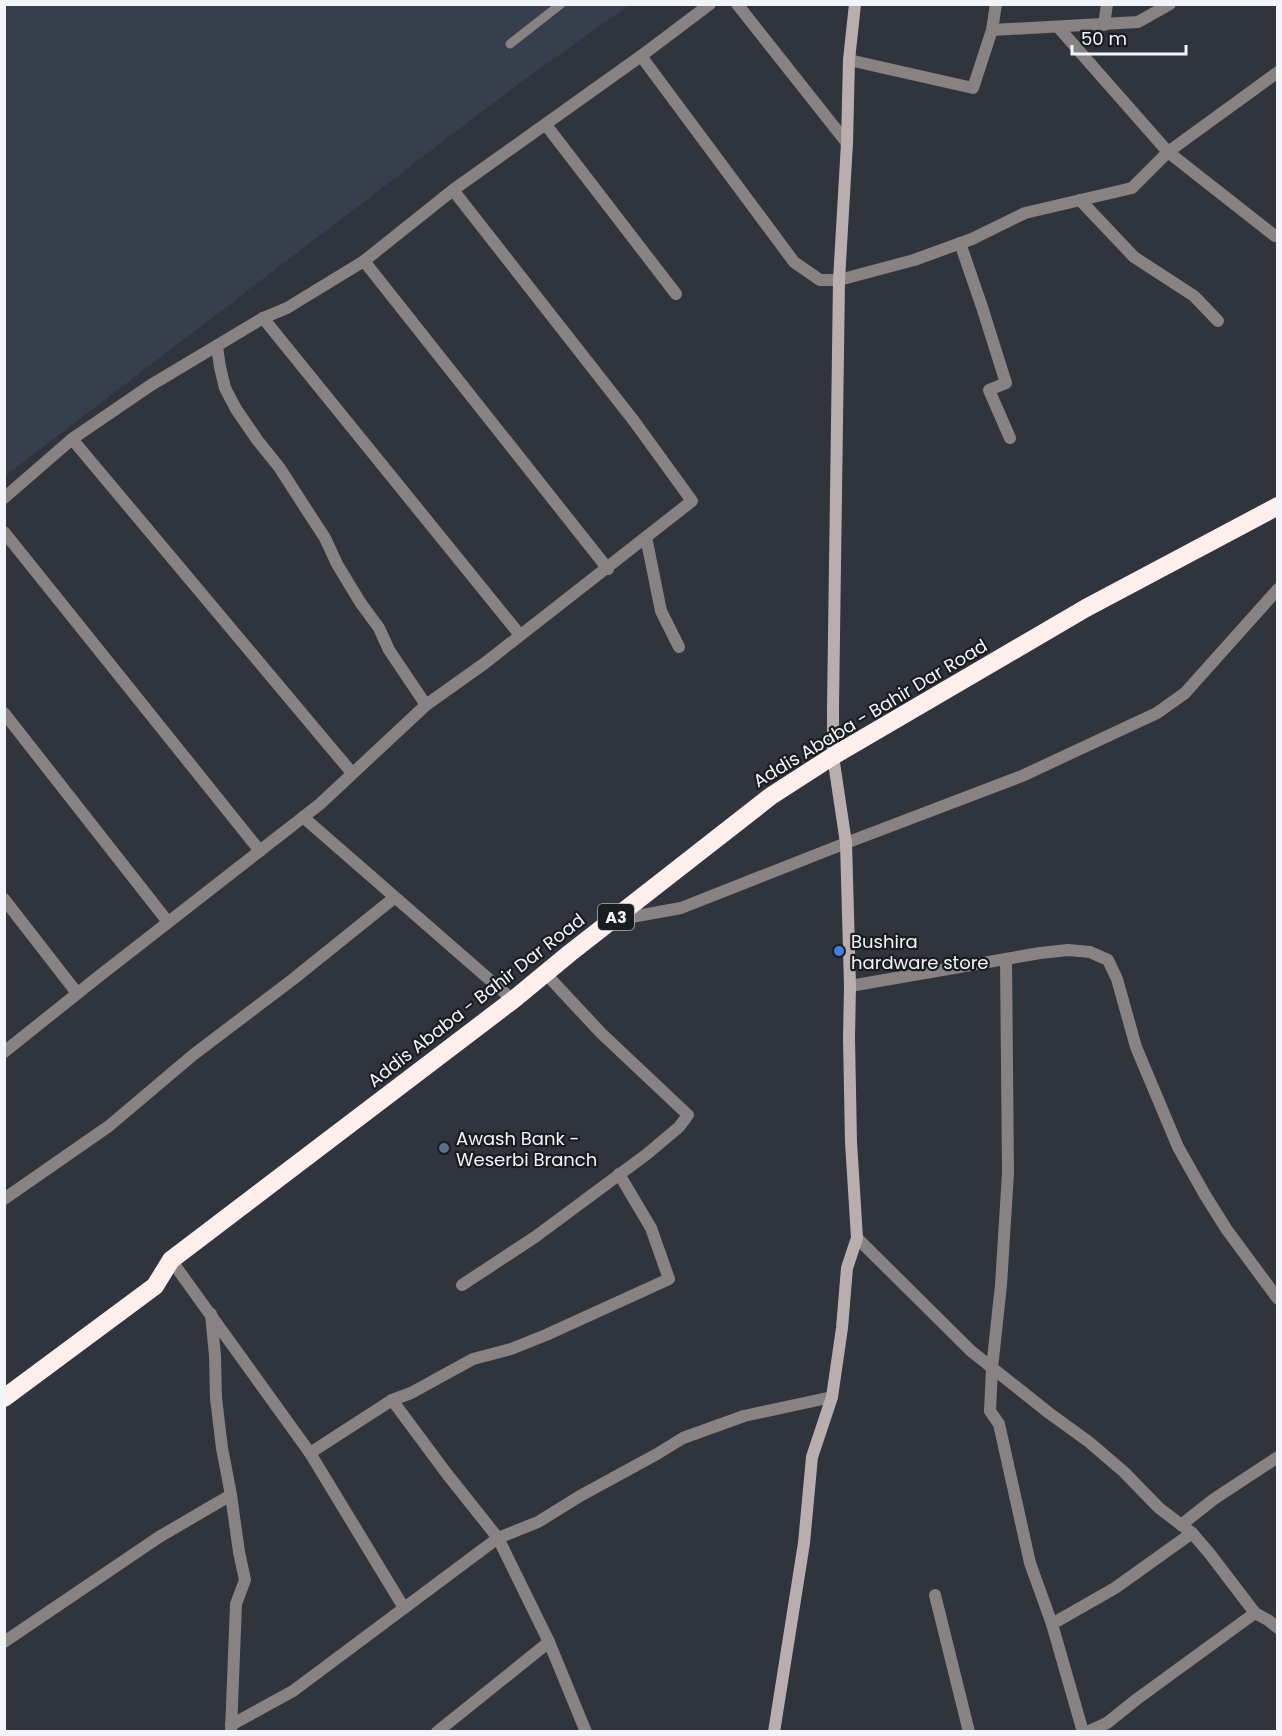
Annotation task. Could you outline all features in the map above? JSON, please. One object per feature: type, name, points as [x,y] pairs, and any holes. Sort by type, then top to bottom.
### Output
[{"type":"highway","name":"Addis Ababa - Bahir Dar Road","points":[[4,1398],[155,1286],[171,1260],[513,1000],[771,796],[833,756],[1086,608],[1278,507]]},
{"type":"street","points":[[4,498],[72,439],[151,385],[263,318],[287,308],[364,261],[453,190],[546,125],[710,4]]},
{"type":"street","points":[[737,4],[848,143]]},
{"type":"street","points":[[774,1731],[804,1543],[812,1457],[832,1396],[842,1328],[847,1268],[857,1238],[851,1142],[846,843],[833,756],[839,280],[848,143],[849,60],[855,4]]},
{"type":"street","points":[[849,60],[973,88],[992,30],[996,4]]},
{"type":"street","points":[[1104,25],[1107,4]]},
{"type":"street","points":[[992,30],[1138,22],[1170,4]]},
{"type":"street","points":[[1058,27],[1168,152],[1275,236]]},
{"type":"street","points":[[641,56],[794,262],[820,280],[839,280],[914,260],[972,239],[1025,213],[1132,188],[1168,152],[1278,72]]},
{"type":"street","points":[[546,125],[676,294]]},
{"type":"street","points":[[4,1052],[320,804],[426,705],[608,569],[692,501],[627,412],[453,190]]},
{"type":"street","points":[[1080,200],[1134,257],[1194,296],[1218,321]]},
{"type":"street","points":[[960,243],[1006,383],[989,390],[1010,438]]},
{"type":"street","points":[[364,261],[608,569]]},
{"type":"street","points":[[263,318],[520,635]]},
{"type":"street","points":[[217,346],[225,388],[236,409],[279,467],[325,538],[337,564],[379,628],[389,650],[426,705]]},
{"type":"street","points":[[72,439],[352,773]]},
{"type":"street","points":[[4,532],[260,851]]},
{"type":"street","points":[[646,537],[661,611],[679,647]]},
{"type":"street","points":[[613,920],[681,908],[1022,776],[1157,713],[1185,693],[1278,589]]},
{"type":"street","points":[[4,714],[168,922]]},
{"type":"street","points":[[303,817],[513,1000]]},
{"type":"street","points":[[4,1199],[109,1126],[192,1055],[292,980],[394,898]]},
{"type":"street","points":[[4,900],[78,993]]},
{"type":"street","points":[[850,986],[1068,950],[1090,952],[1108,960],[1117,979],[1136,1047],[1178,1147],[1227,1230],[1278,1299]]},
{"type":"street","points":[[1006,960],[1008,1173],[990,1411],[999,1424],[1030,1563],[1052,1624],[1083,1731]]},
{"type":"street","points":[[462,1285],[535,1237],[647,1154],[688,1115],[602,1033],[546,974]]},
{"type":"street","points":[[310,1453],[392,1400],[411,1393],[473,1359],[546,1335],[669,1279],[651,1228],[619,1174]]},
{"type":"street","points":[[857,1238],[971,1351],[1089,1442],[1124,1472],[1159,1508],[1186,1529],[1210,1554],[1255,1613],[1278,1628]]},
{"type":"street","points":[[171,1260],[310,1453],[404,1608]]},
{"type":"street","points":[[211,1314],[222,1448],[245,1580],[236,1604],[231,1728]]},
{"type":"street","points":[[231,1728],[292,1691],[498,1538],[537,1522],[683,1437],[744,1416],[832,1396]]},
{"type":"street","points":[[392,1400],[498,1538],[549,1642],[586,1731]]},
{"type":"street","points":[[1052,1624],[1115,1588],[1186,1529],[1214,1499],[1278,1457]]},
{"type":"street","points":[[4,1642],[159,1537],[231,1495]]},
{"type":"street","points":[[935,1595],[969,1731]]},
{"type":"street","points":[[1087,1731],[1110,1727],[1137,1699],[1255,1613]]},
{"type":"street","points":[[437,1731],[549,1642]]},
{"type":"lane","points":[[510,44],[561,4]]},
{"type":"shaded area","points":[[5,5],[629,5],[517,85],[5,476]]},
{"type":"place","name":"Bushira hardware store","points":[[839,951]]},
{"type":"place","name":"Awash Bank - Weserbi Branch","points":[[444,1148]]}]
